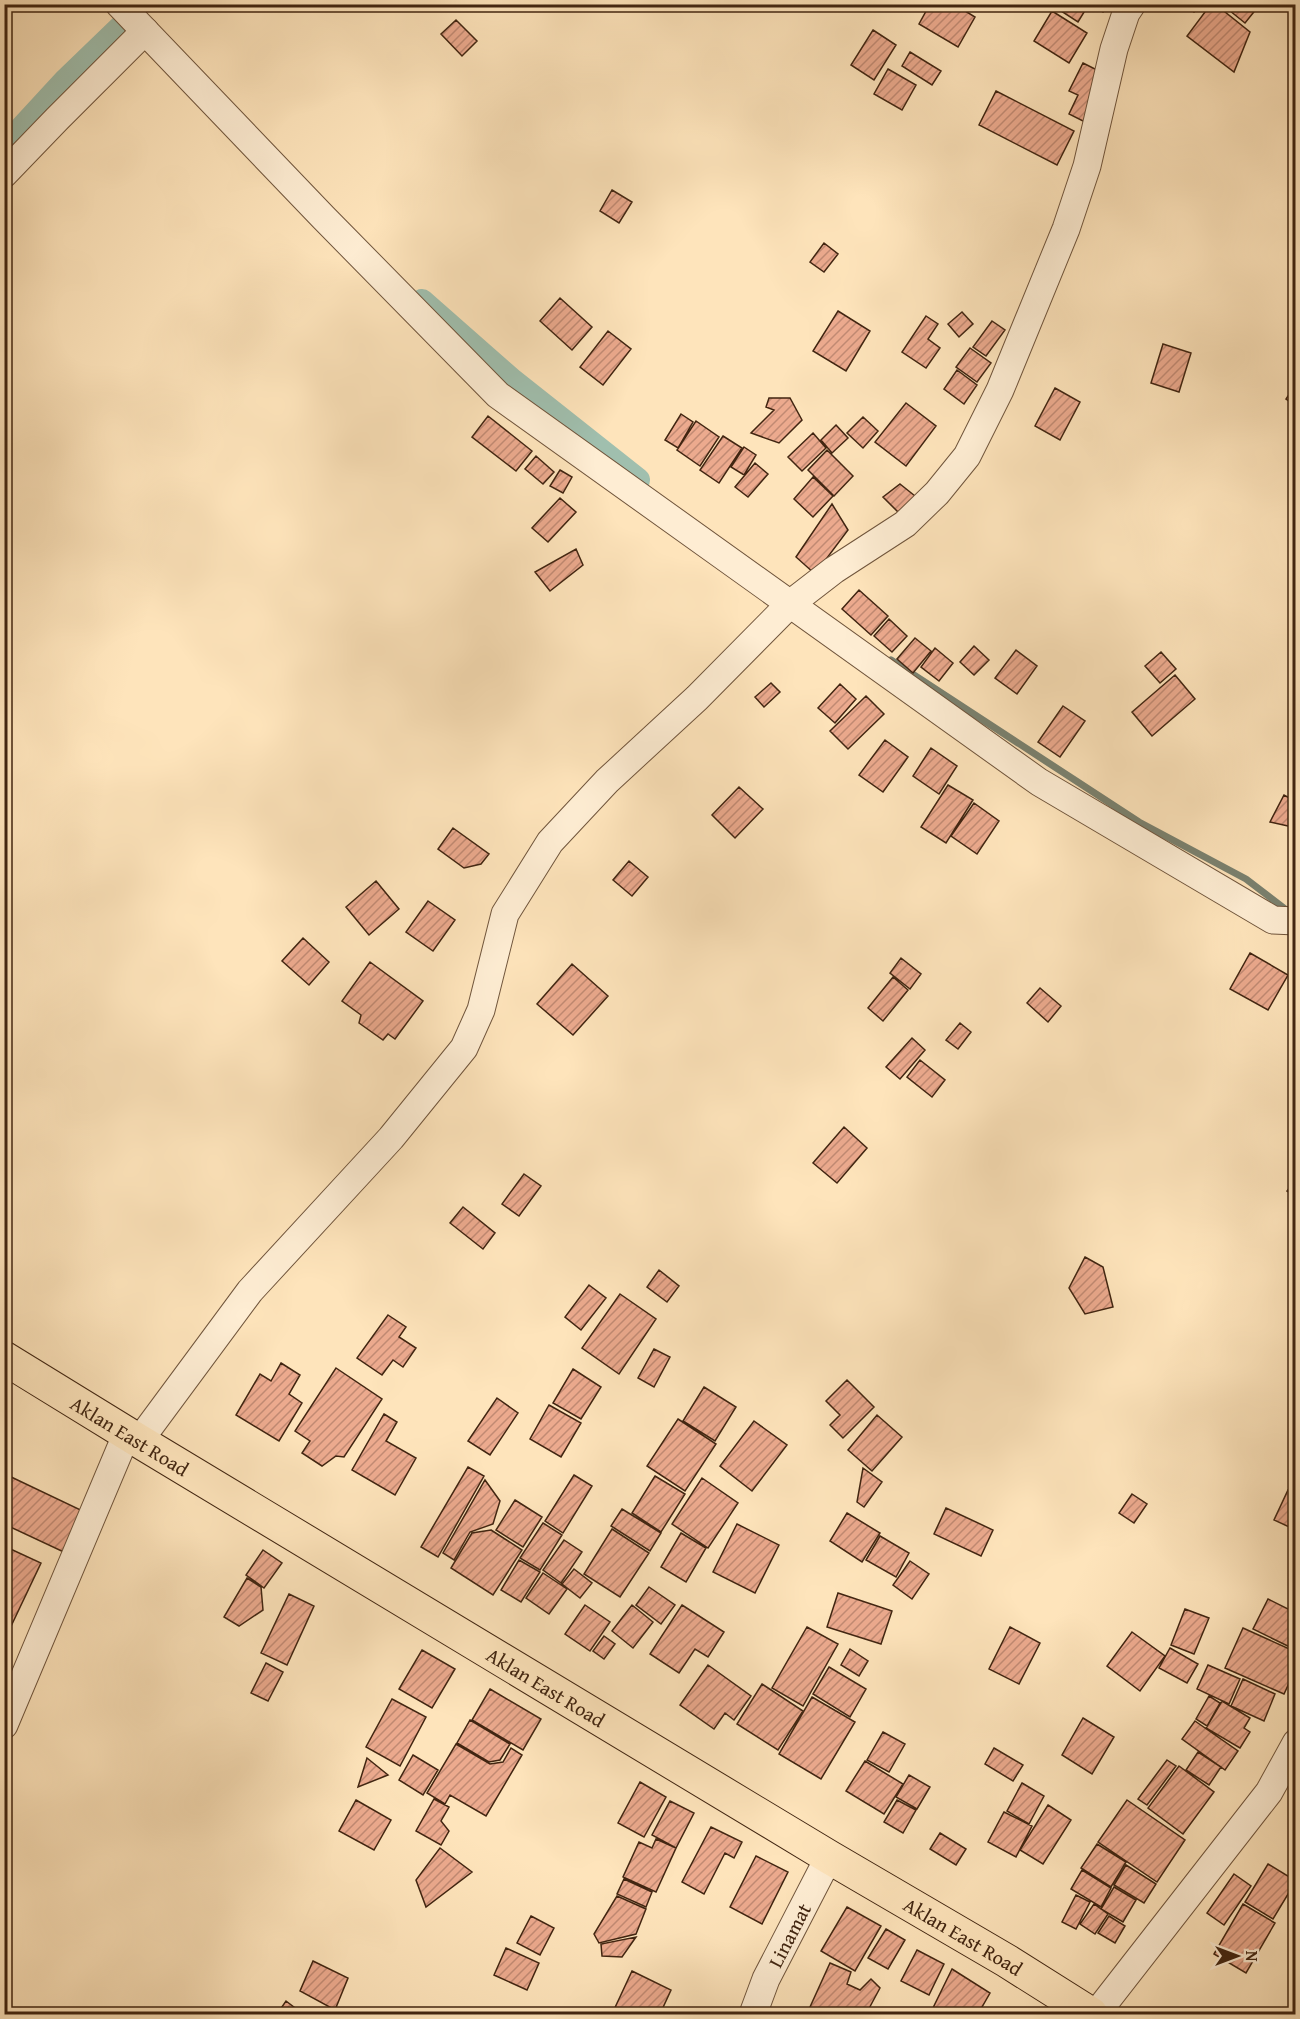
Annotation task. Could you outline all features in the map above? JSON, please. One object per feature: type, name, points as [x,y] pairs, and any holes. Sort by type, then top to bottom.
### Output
[{"type":"main road","name":"Aklan East Road","points":[[4,1358],[1091,2014]]},
{"type":"street","points":[[119,4],[498,395],[1039,782],[1273,920],[1296,921]]},
{"type":"street","points":[[4,1725],[133,1437],[250,1291],[391,1137],[464,1048],[481,1010],[505,914],[550,842],[607,781],[697,698],[790,604],[834,570],[905,524],[937,493],[967,456],[1000,390],[1066,229],[1087,166],[1114,49],[1126,13],[1132,4]]},
{"type":"street","points":[[4,174],[145,31]]},
{"type":"street","points":[[1096,2014],[1269,1792],[1296,1743]]},
{"type":"street","name":"Linamat","points":[[753,2014],[766,1979],[829,1857]]},
{"type":"building","points":[[930,4],[954,4],[975,17],[958,47],[919,24]]},
{"type":"building","points":[[1061,4],[1089,4],[1078,22],[1058,9]]},
{"type":"building","points":[[1091,4],[1108,4],[1103,12]]},
{"type":"building","points":[[1183,4],[1200,4],[1194,12]]},
{"type":"building","points":[[1211,4],[1215,4],[1250,32],[1234,72],[1187,36]]},
{"type":"building","points":[[1226,4],[1252,4],[1257,8],[1245,23],[1224,6]]},
{"type":"building","points":[[1052,11],[1087,33],[1069,63],[1034,41]]},
{"type":"building","points":[[456,20],[477,41],[462,56],[441,34]]},
{"type":"building","points":[[873,30],[896,45],[874,80],[851,65]]},
{"type":"building","points":[[910,52],[941,71],[932,85],[902,66]]},
{"type":"building","points":[[1083,63],[1107,75],[1083,121],[1069,114],[1078,95],[1069,91]]},
{"type":"building","points":[[888,69],[916,85],[902,110],[874,94]]},
{"type":"building","points":[[996,91],[1074,131],[1057,165],[979,125]]},
{"type":"building","points":[[612,190],[632,202],[619,223],[600,211]]},
{"type":"building","points":[[824,243],[838,254],[824,272],[810,262]]},
{"type":"building","points":[[560,298],[592,327],[572,350],[540,321]]},
{"type":"building","points":[[838,311],[870,331],[846,371],[813,351]]},
{"type":"building","points":[[962,312],[973,324],[959,337],[948,324]]},
{"type":"building","points":[[926,316],[938,324],[928,339],[940,348],[926,368],[902,352]]},
{"type":"building","points":[[992,321],[1005,330],[986,356],[973,347]]},
{"type":"building","points":[[608,331],[631,349],[603,385],[580,367]]},
{"type":"building","points":[[1163,344],[1191,353],[1179,392],[1151,383]]},
{"type":"building","points":[[970,348],[991,363],[977,382],[956,367]]},
{"type":"building","points":[[957,370],[977,385],[964,404],[944,389]]},
{"type":"building","points":[[1296,384],[1296,406],[1286,399]]},
{"type":"building","points":[[1055,388],[1080,402],[1060,440],[1035,426]]},
{"type":"building","points":[[769,398],[790,398],[802,420],[779,443],[751,433],[774,410],[766,407]]},
{"type":"building","points":[[906,403],[936,426],[906,466],[875,442]]},
{"type":"building","points":[[681,414],[693,422],[678,448],[665,440]]},
{"type":"building","points":[[488,416],[532,451],[516,471],[472,437]]},
{"type":"building","points":[[863,417],[878,431],[863,448],[847,433]]},
{"type":"building","points":[[696,421],[719,437],[700,466],[677,450]]},
{"type":"building","points":[[836,425],[848,438],[832,453],[821,440]]},
{"type":"building","points":[[813,433],[826,448],[802,471],[788,457]]},
{"type":"building","points":[[723,436],[742,448],[719,483],[700,470]]},
{"type":"building","points":[[744,447],[756,455],[744,475],[731,467]]},
{"type":"building","points":[[827,450],[853,476],[834,496],[808,470]]},
{"type":"building","points":[[536,456],[554,472],[543,484],[525,469]]},
{"type":"building","points":[[755,463],[768,474],[748,497],[735,487]]},
{"type":"building","points":[[560,470],[572,477],[563,493],[550,486]]},
{"type":"building","points":[[813,477],[833,496],[813,517],[794,499]]},
{"type":"building","points":[[900,484],[920,500],[903,517],[883,497]]},
{"type":"building","points":[[560,498],[576,512],[548,542],[532,528]]},
{"type":"building","points":[[832,504],[848,530],[815,574],[796,557]]},
{"type":"building","points":[[576,549],[583,565],[550,591],[535,572]]},
{"type":"building","points":[[859,590],[888,616],[871,635],[842,609]]},
{"type":"building","points":[[889,619],[907,636],[892,652],[874,636]]},
{"type":"building","points":[[915,638],[931,651],[913,673],[897,659]]},
{"type":"building","points":[[974,646],[989,660],[974,675],[960,662]]},
{"type":"building","points":[[935,648],[953,663],[939,681],[921,667]]},
{"type":"building","points":[[1016,650],[1037,666],[1017,694],[995,678]]},
{"type":"building","points":[[1161,652],[1176,669],[1160,683],[1145,666]]},
{"type":"building","points":[[1175,675],[1195,699],[1152,736],[1132,712]]},
{"type":"building","points":[[771,683],[780,692],[764,707],[755,697]]},
{"type":"building","points":[[840,684],[856,699],[835,723],[818,708]]},
{"type":"building","points":[[866,696],[884,714],[848,749],[830,731]]},
{"type":"building","points":[[1063,706],[1085,721],[1060,757],[1038,742]]},
{"type":"building","points":[[885,740],[908,757],[883,792],[859,775]]},
{"type":"building","points":[[931,748],[957,766],[939,794],[913,776]]},
{"type":"building","points":[[948,785],[973,800],[946,843],[921,827]]},
{"type":"building","points":[[739,787],[763,809],[735,838],[712,815]]},
{"type":"building","points":[[1296,794],[1296,825],[1288,826],[1270,822],[1284,795],[1293,800]]},
{"type":"building","points":[[974,803],[999,821],[977,854],[951,836]]},
{"type":"building","points":[[453,828],[489,854],[481,864],[464,868],[438,849]]},
{"type":"building","points":[[629,861],[648,877],[632,896],[613,880]]},
{"type":"building","points":[[376,881],[399,909],[369,935],[346,907]]},
{"type":"building","points":[[428,901],[455,920],[433,951],[406,932]]},
{"type":"building","points":[[303,938],[329,962],[309,985],[282,961]]},
{"type":"building","points":[[1250,953],[1288,975],[1268,1010],[1230,989]]},
{"type":"building","points":[[901,958],[921,974],[910,989],[890,973]]},
{"type":"building","points":[[370,962],[423,1001],[395,1039],[388,1034],[383,1040],[359,1023],[361,1015],[342,1001]]},
{"type":"building","points":[[572,964],[608,996],[573,1035],[537,1004]]},
{"type":"building","points":[[893,977],[908,990],[883,1021],[868,1008]]},
{"type":"building","points":[[1040,988],[1061,1006],[1048,1022],[1027,1003]]},
{"type":"building","points":[[960,1023],[971,1032],[958,1049],[946,1040]]},
{"type":"building","points":[[912,1038],[925,1050],[900,1079],[886,1067]]},
{"type":"building","points":[[920,1060],[945,1080],[932,1097],[907,1077]]},
{"type":"building","points":[[844,1127],[867,1148],[837,1183],[813,1163]]},
{"type":"building","points":[[524,1174],[541,1186],[519,1216],[502,1204]]},
{"type":"building","points":[[1296,1179],[1296,1197],[1287,1191]]},
{"type":"building","points":[[463,1207],[495,1233],[483,1249],[450,1223]]},
{"type":"building","points":[[1085,1257],[1103,1267],[1113,1307],[1085,1314],[1069,1288]]},
{"type":"building","points":[[659,1270],[679,1286],[667,1302],[647,1287]]},
{"type":"building","points":[[589,1285],[606,1298],[581,1330],[565,1317]]},
{"type":"building","points":[[620,1294],[656,1319],[619,1374],[582,1348]]},
{"type":"building","points":[[388,1315],[406,1327],[399,1337],[416,1348],[403,1367],[393,1360],[382,1375],[357,1358]]},
{"type":"building","points":[[654,1349],[670,1357],[654,1387],[638,1378]]},
{"type":"building","points":[[281,1363],[300,1375],[289,1394],[302,1403],[279,1441],[236,1415],[260,1374],[271,1381]]},
{"type":"building","points":[[336,1368],[382,1399],[344,1457],[336,1456],[322,1466],[302,1453],[310,1441],[295,1431]]},
{"type":"building","points":[[573,1369],[601,1387],[581,1419],[553,1403]]},
{"type":"building","points":[[847,1380],[874,1407],[843,1438],[830,1425],[840,1415],[826,1401]]},
{"type":"building","points":[[704,1387],[736,1407],[715,1441],[683,1421]]},
{"type":"building","points":[[497,1398],[518,1413],[490,1455],[468,1441]]},
{"type":"building","points":[[549,1405],[581,1423],[561,1457],[530,1439]]},
{"type":"building","points":[[384,1414],[397,1422],[386,1441],[416,1458],[395,1495],[352,1470]]},
{"type":"building","points":[[877,1415],[902,1437],[872,1471],[848,1450]]},
{"type":"building","points":[[678,1419],[716,1444],[685,1491],[647,1466]]},
{"type":"building","points":[[754,1421],[787,1445],[752,1491],[720,1466]]},
{"type":"building","points":[[468,1467],[484,1476],[438,1557],[421,1547]]},
{"type":"building","points":[[863,1468],[882,1482],[864,1507],[857,1502]]},
{"type":"building","points":[[7,1475],[87,1513],[68,1554],[4,1524],[4,1480]]},
{"type":"building","points":[[574,1475],[592,1486],[563,1533],[545,1521]]},
{"type":"building","points":[[655,1476],[685,1494],[661,1532],[632,1513]]},
{"type":"building","points":[[702,1478],[738,1503],[708,1548],[672,1524]]},
{"type":"building","points":[[485,1480],[500,1501],[493,1524],[470,1532],[454,1560],[443,1553]]},
{"type":"building","points":[[1288,1490],[1296,1493],[1296,1530],[1274,1520]]},
{"type":"building","points":[[1132,1494],[1147,1504],[1134,1523],[1119,1513]]},
{"type":"building","points":[[515,1500],[542,1517],[523,1547],[496,1530]]},
{"type":"building","points":[[946,1508],[993,1530],[981,1556],[934,1534]]},
{"type":"building","points":[[622,1509],[661,1533],[650,1551],[611,1526]]},
{"type":"building","points":[[847,1513],[880,1533],[862,1562],[830,1541]]},
{"type":"building","points":[[543,1523],[562,1535],[540,1570],[520,1558]]},
{"type":"building","points":[[737,1524],[779,1545],[755,1593],[713,1572]]},
{"type":"building","points":[[612,1529],[649,1553],[620,1597],[584,1574]]},
{"type":"building","points":[[491,1530],[522,1550],[493,1595],[451,1568],[472,1533]]},
{"type":"building","points":[[681,1533],[706,1548],[686,1582],[661,1567]]},
{"type":"building","points":[[880,1536],[909,1553],[896,1577],[866,1560]]},
{"type":"building","points":[[564,1540],[582,1552],[561,1583],[543,1570]]},
{"type":"building","points":[[4,1546],[41,1563],[4,1641]]},
{"type":"building","points":[[263,1550],[282,1563],[264,1588],[246,1575]]},
{"type":"building","points":[[519,1560],[540,1572],[521,1602],[501,1590]]},
{"type":"building","points":[[910,1561],[929,1574],[912,1599],[893,1585]]},
{"type":"building","points":[[574,1569],[592,1583],[580,1598],[562,1584]]},
{"type":"building","points":[[543,1573],[567,1589],[549,1614],[526,1598]]},
{"type":"building","points":[[247,1578],[261,1587],[263,1610],[239,1626],[224,1617]]},
{"type":"building","points":[[649,1587],[675,1605],[661,1624],[636,1605]]},
{"type":"building","points":[[838,1593],[892,1611],[881,1644],[827,1627]]},
{"type":"building","points":[[289,1594],[314,1606],[287,1665],[261,1653]]},
{"type":"building","points":[[1268,1599],[1296,1613],[1296,1650],[1253,1629]]},
{"type":"building","points":[[585,1605],[610,1622],[590,1651],[565,1634]]},
{"type":"building","points":[[632,1605],[653,1622],[633,1648],[612,1631]]},
{"type":"building","points":[[682,1605],[724,1632],[708,1657],[695,1649],[679,1673],[650,1654]]},
{"type":"building","points":[[1185,1609],[1209,1618],[1194,1654],[1171,1645]]},
{"type":"building","points":[[807,1627],[838,1644],[803,1706],[772,1688]]},
{"type":"building","points":[[1010,1627],[1040,1643],[1019,1684],[989,1669]]},
{"type":"building","points":[[1243,1628],[1296,1652],[1296,1668],[1284,1694],[1225,1668]]},
{"type":"building","points":[[1132,1632],[1165,1656],[1140,1691],[1107,1666]]},
{"type":"building","points":[[604,1636],[615,1644],[604,1659],[593,1651]]},
{"type":"building","points":[[1170,1648],[1198,1664],[1187,1683],[1159,1668]]},
{"type":"building","points":[[850,1649],[868,1661],[859,1676],[841,1665]]},
{"type":"building","points":[[422,1650],[455,1669],[432,1708],[399,1689]]},
{"type":"building","points":[[266,1663],[283,1672],[268,1701],[251,1693]]},
{"type":"building","points":[[708,1665],[751,1696],[734,1720],[725,1713],[714,1729],[680,1705]]},
{"type":"building","points":[[1208,1665],[1240,1679],[1229,1704],[1197,1689]]},
{"type":"building","points":[[829,1667],[866,1689],[850,1717],[813,1694]]},
{"type":"building","points":[[1243,1679],[1275,1694],[1264,1721],[1231,1706]]},
{"type":"building","points":[[762,1684],[803,1711],[778,1750],[737,1724]]},
{"type":"building","points":[[490,1689],[541,1719],[523,1750],[472,1720]]},
{"type":"building","points":[[1209,1696],[1220,1703],[1207,1726],[1196,1719]]},
{"type":"building","points":[[812,1697],[855,1722],[821,1779],[779,1754]]},
{"type":"building","points":[[392,1699],[426,1717],[400,1766],[366,1747]]},
{"type":"building","points":[[1222,1701],[1250,1718],[1244,1728],[1250,1732],[1240,1748],[1206,1728]]},
{"type":"building","points":[[1083,1718],[1114,1737],[1092,1774],[1062,1755]]},
{"type":"building","points":[[470,1720],[510,1744],[500,1760],[489,1762],[457,1743]]},
{"type":"building","points":[[1195,1721],[1238,1751],[1225,1770],[1182,1739]]},
{"type":"building","points":[[883,1732],[905,1744],[889,1772],[867,1760]]},
{"type":"building","points":[[456,1744],[490,1764],[503,1762],[511,1748],[522,1755],[486,1816],[450,1795],[445,1804],[427,1793]]},
{"type":"building","points":[[994,1748],[1023,1765],[1013,1781],[985,1764]]},
{"type":"building","points":[[1198,1752],[1221,1767],[1209,1785],[1186,1770]]},
{"type":"building","points":[[413,1755],[438,1770],[423,1795],[399,1780]]},
{"type":"building","points":[[367,1758],[388,1775],[358,1787]]},
{"type":"building","points":[[1167,1760],[1176,1766],[1147,1805],[1138,1799]]},
{"type":"building","points":[[865,1761],[903,1784],[884,1814],[846,1791]]},
{"type":"building","points":[[1179,1766],[1214,1792],[1183,1834],[1148,1808]]},
{"type":"building","points":[[909,1775],[930,1787],[917,1809],[896,1797]]},
{"type":"building","points":[[640,1782],[666,1797],[644,1837],[618,1823]]},
{"type":"building","points":[[1022,1783],[1044,1796],[1029,1824],[1007,1811]]},
{"type":"building","points":[[434,1799],[449,1807],[441,1821],[449,1831],[441,1845],[416,1831]]},
{"type":"building","points":[[356,1800],[391,1820],[374,1850],[339,1831]]},
{"type":"building","points":[[897,1800],[916,1810],[903,1833],[884,1822]]},
{"type":"building","points":[[1127,1800],[1185,1840],[1157,1882],[1098,1842]]},
{"type":"building","points":[[670,1801],[694,1813],[676,1848],[652,1835]]},
{"type":"building","points":[[1048,1805],[1071,1820],[1043,1864],[1020,1850]]},
{"type":"building","points":[[1004,1812],[1032,1826],[1016,1857],[988,1842]]},
{"type":"building","points":[[711,1827],[742,1842],[734,1858],[725,1853],[704,1894],[682,1882]]},
{"type":"building","points":[[940,1833],[966,1849],[956,1865],[930,1849]]},
{"type":"building","points":[[656,1839],[676,1848],[656,1892],[623,1877],[639,1842],[652,1848]]},
{"type":"building","points":[[1097,1844],[1126,1862],[1111,1887],[1081,1868]]},
{"type":"building","points":[[440,1848],[472,1872],[426,1907],[416,1880]]},
{"type":"building","points":[[756,1856],[788,1872],[762,1924],[730,1907]]},
{"type":"building","points":[[1268,1864],[1296,1881],[1273,1919],[1245,1902]]},
{"type":"building","points":[[1126,1865],[1156,1884],[1144,1903],[1114,1885]]},
{"type":"building","points":[[1082,1870],[1111,1888],[1101,1907],[1071,1889]]},
{"type":"building","points":[[1234,1874],[1251,1886],[1224,1925],[1207,1913]]},
{"type":"building","points":[[624,1879],[652,1892],[646,1907],[617,1894]]},
{"type":"building","points":[[1114,1887],[1136,1900],[1123,1922],[1101,1909]]},
{"type":"building","points":[[1076,1895],[1090,1902],[1076,1929],[1062,1922]]},
{"type":"building","points":[[617,1896],[646,1909],[636,1934],[599,1943],[594,1934]]},
{"type":"building","points":[[1094,1904],[1108,1914],[1095,1934],[1080,1924]]},
{"type":"building","points":[[1243,1904],[1275,1923],[1246,1973],[1214,1954]]},
{"type":"building","points":[[847,1907],[881,1926],[855,1971],[821,1951]]},
{"type":"building","points":[[531,1916],[554,1928],[540,1955],[517,1943]]},
{"type":"building","points":[[1109,1916],[1125,1926],[1115,1943],[1098,1933]]},
{"type":"building","points":[[886,1929],[905,1940],[888,1969],[868,1958]]},
{"type":"building","points":[[636,1937],[622,1957],[602,1956],[601,1944]]},
{"type":"building","points":[[506,1948],[539,1963],[527,1990],[494,1975]]},
{"type":"building","points":[[917,1950],[944,1964],[929,1995],[901,1981]]},
{"type":"building","points":[[313,1961],[348,1978],[335,2010],[300,1991]]},
{"type":"building","points":[[830,1963],[851,1972],[847,1984],[860,1990],[871,1979],[880,1988],[866,2014],[820,2014],[810,2007]]},
{"type":"building","points":[[952,1969],[990,1993],[978,2014],[930,2014]]},
{"type":"building","points":[[632,1971],[671,1990],[660,2014],[612,2014]]},
{"type":"building","points":[[286,2001],[303,2014],[277,2014]]},
{"type":"waterway","points":[[4,147],[65,81],[121,27]]},
{"type":"waterway","points":[[422,301],[513,381],[638,480]]},
{"type":"waterway","points":[[891,660],[1139,822],[1246,879],[1289,912]]}]
